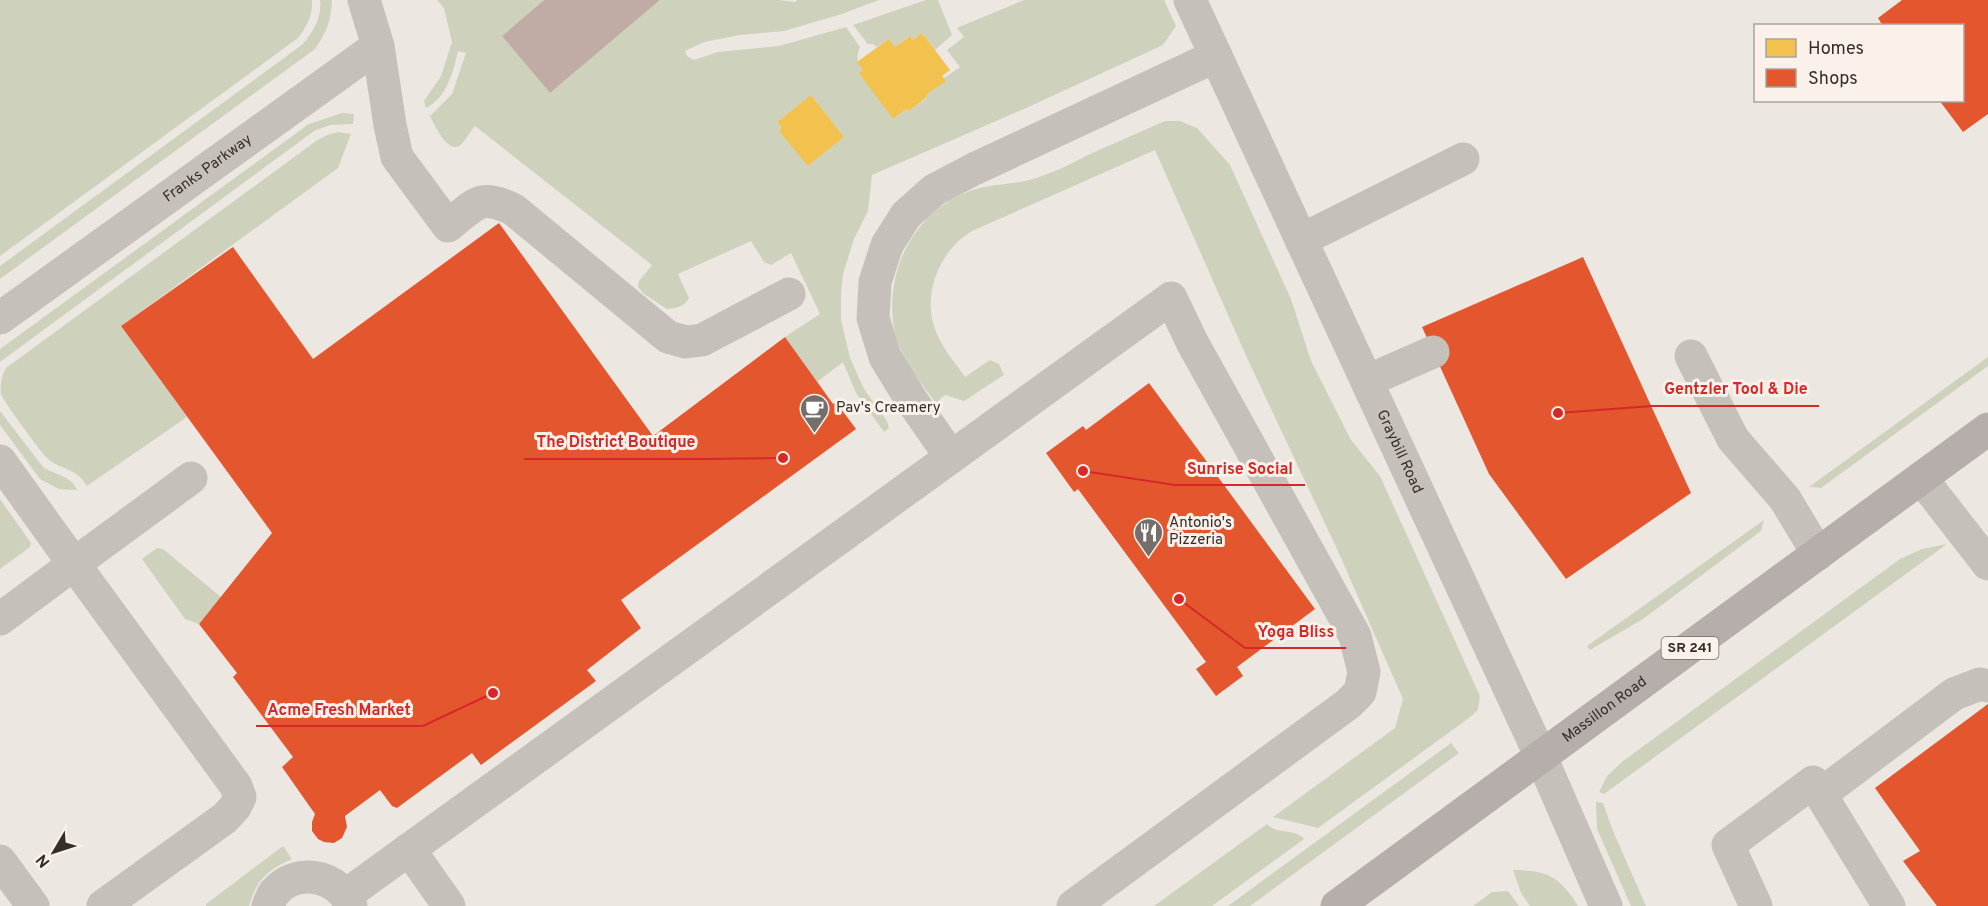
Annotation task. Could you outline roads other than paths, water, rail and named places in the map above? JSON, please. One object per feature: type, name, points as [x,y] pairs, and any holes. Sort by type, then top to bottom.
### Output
[{"type":"main road","name":"Massillon Road","points":[[1337,906],[1988,429]]},
{"type":"street","points":[[364,0],[378,46],[397,157],[448,226],[479,202],[497,201],[514,210],[668,337],[686,342],[702,340],[789,294]]},
{"type":"street","name":"Graybill Road","points":[[1190,0],[1541,757],[1606,906]]},
{"type":"street","name":"Franks Parkway","points":[[0,318],[378,46]]},
{"type":"street","points":[[951,457],[885,357],[873,318],[875,282],[887,245],[906,215],[934,190],[974,169],[1216,56]]},
{"type":"street","points":[[1301,240],[1464,159]]},
{"type":"street","points":[[268,906],[274,894],[284,884],[297,878],[312,876],[326,879],[339,887],[349,901],[409,849],[1171,298],[1192,342],[1358,643],[1364,672],[1360,692],[1348,704],[1073,906]]},
{"type":"street","points":[[1367,381],[1433,352]]},
{"type":"street","points":[[1691,356],[1733,439],[1785,499],[1818,554]]},
{"type":"street","points":[[0,461],[236,786],[240,797],[225,819],[103,906]]},
{"type":"street","points":[[0,619],[191,478]]},
{"type":"street","points":[[1921,478],[1988,564]]},
{"type":"street","points":[[1821,794],[1954,694],[1980,684],[1988,686]]},
{"type":"street","points":[[1756,906],[1728,845],[1814,782],[1889,906]]},
{"type":"street","points":[[409,849],[449,906]]},
{"type":"street","points":[[0,861],[33,906]]},
{"type":"place","name":"Gentzler Tool & Die","points":[[1558,413]]},
{"type":"place","name":"Pav's Creamery","points":[[815,434]]},
{"type":"place","name":"The District Boutique","points":[[783,458]]},
{"type":"place","name":"Sunrise Social","points":[[1083,471]]},
{"type":"place","name":"Antonio's Pizzeria","points":[[1148,558]]},
{"type":"place","name":"Yoga Bliss","points":[[1179,599]]},
{"type":"place","name":"Acme Fresh Market","points":[[493,693]]}]
